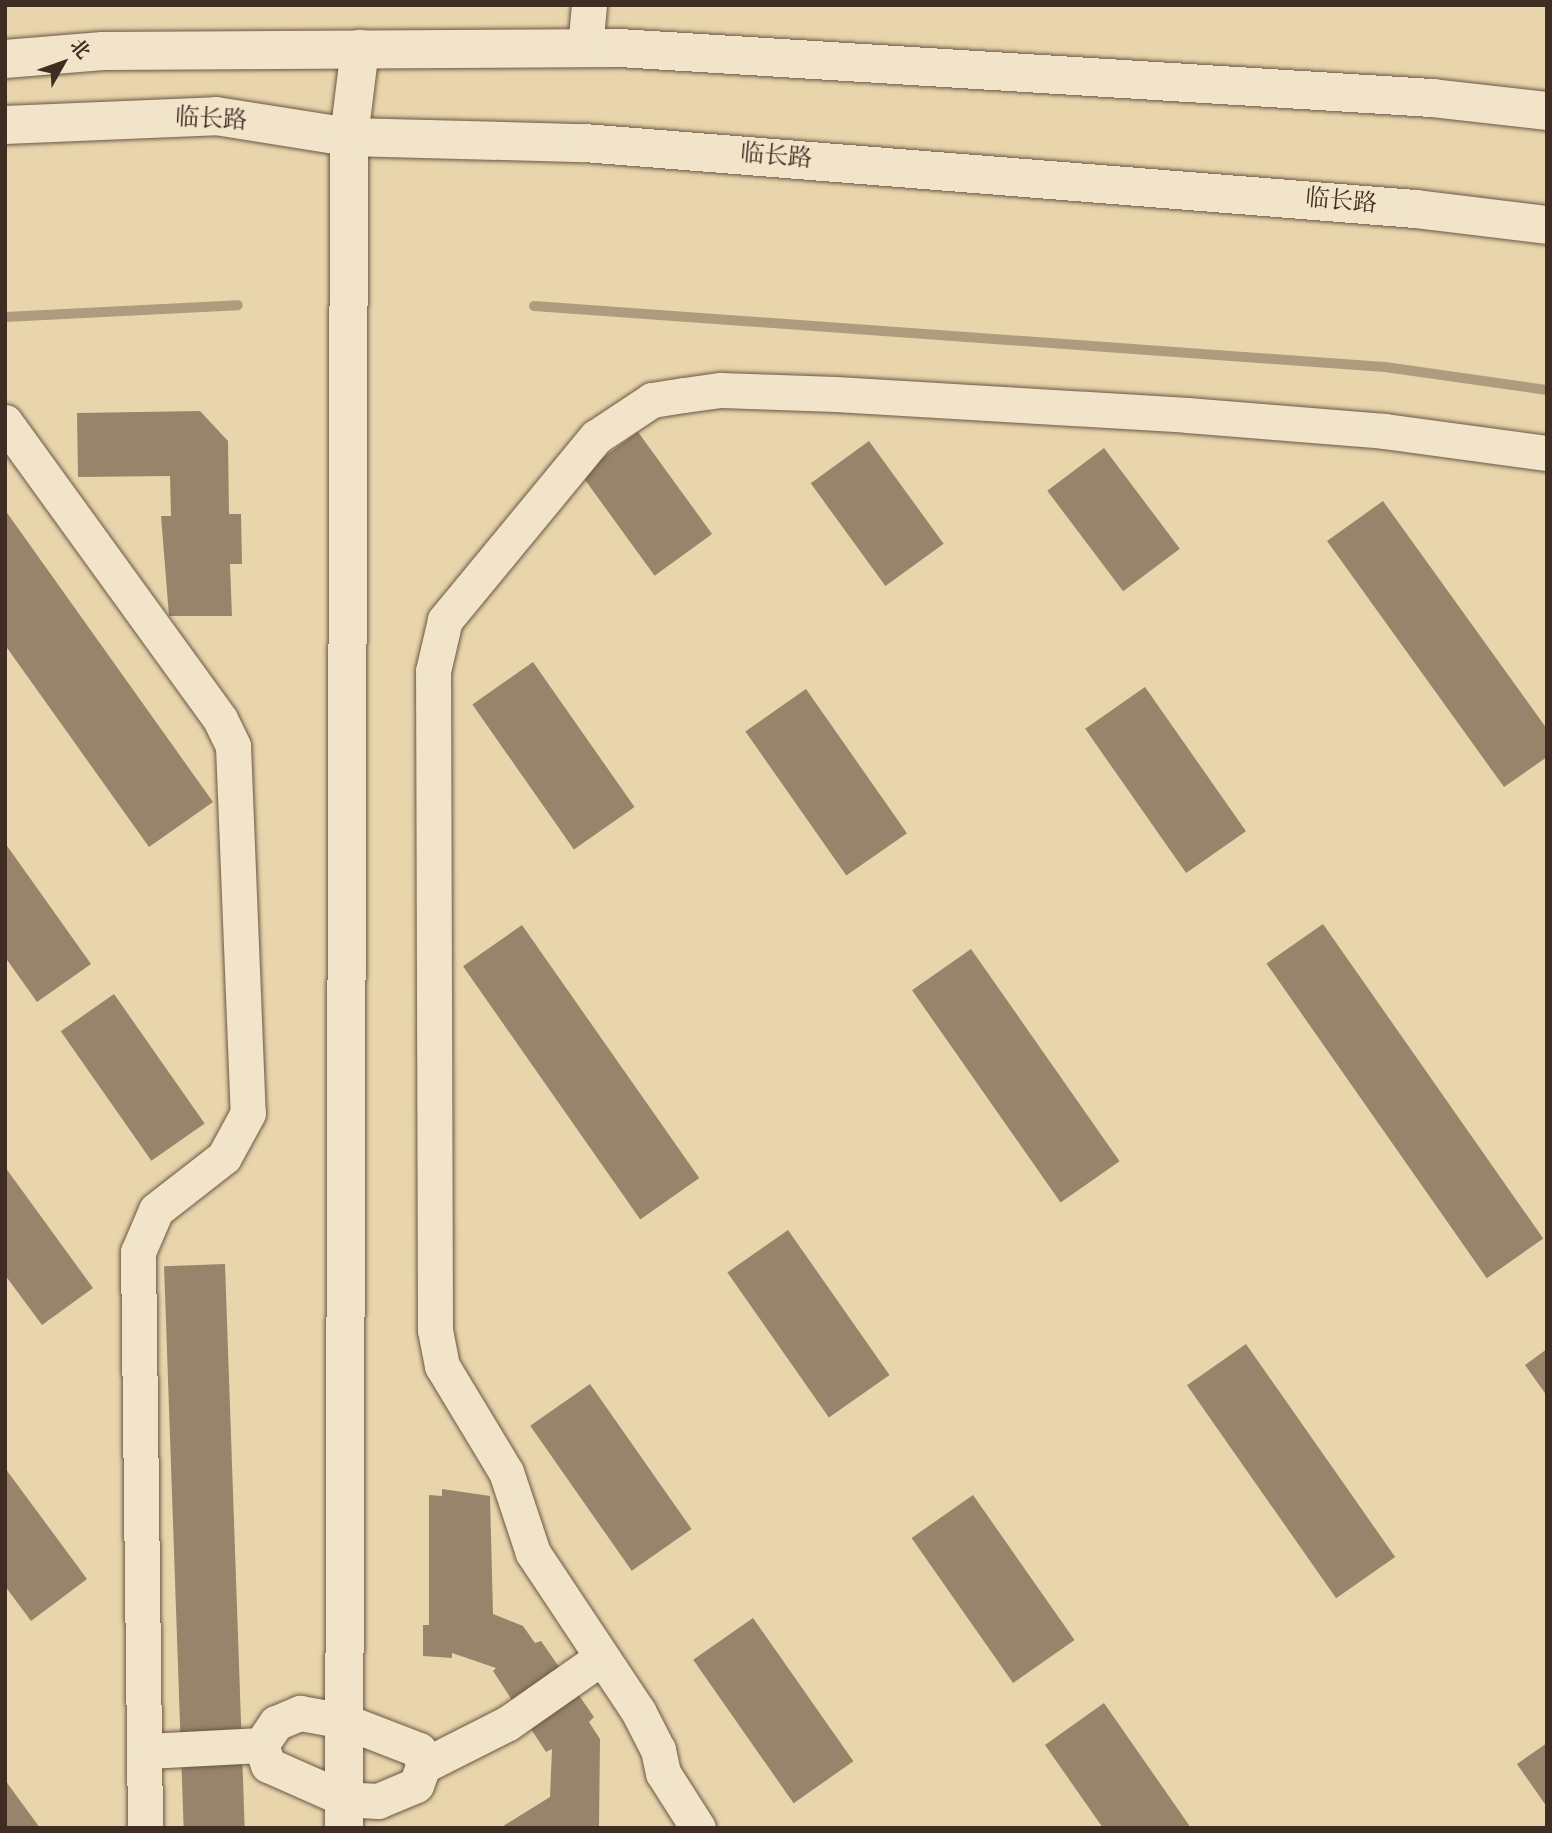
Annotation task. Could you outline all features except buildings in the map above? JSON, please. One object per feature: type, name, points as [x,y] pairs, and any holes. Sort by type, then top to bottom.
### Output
[{"type":"main road","points":[[5,59],[103,51],[585,48],[1433,98],[1547,111]]},
{"type":"main road","points":[[345,1814],[349,137],[360,49]]},
{"type":"main road","name":"临长路","points":[[5,125],[216,116],[349,137],[583,143],[1415,209],[1547,225]]},
{"type":"street","points":[[585,48],[589,5]]},
{"type":"street","points":[[698,1828],[663,1773],[658,1750],[638,1711],[533,1553],[506,1472],[442,1366],[435,1330],[433,671],[445,620],[596,436],[652,400],[684,395],[721,390],[836,394],[1187,415],[1384,431],[1547,453]]},
{"type":"street","points":[[5,422],[220,719],[233,746],[248,1113],[224,1157],[156,1210],[138,1252],[147,1751],[145,1828]]},
{"type":"street","points":[[423,1766],[508,1723],[601,1658]]},
{"type":"street","points":[[300,1713],[344,1721],[419,1750],[423,1766],[416,1784],[398,1794],[345,1814],[268,1765],[261,1745],[276,1723],[300,1713]]},
{"type":"street","points":[[147,1751],[261,1745]]},
{"type":"waterway","points":[[5,317],[238,305]]},
{"type":"waterway","points":[[534,306],[1385,367],[1547,390]]}]
